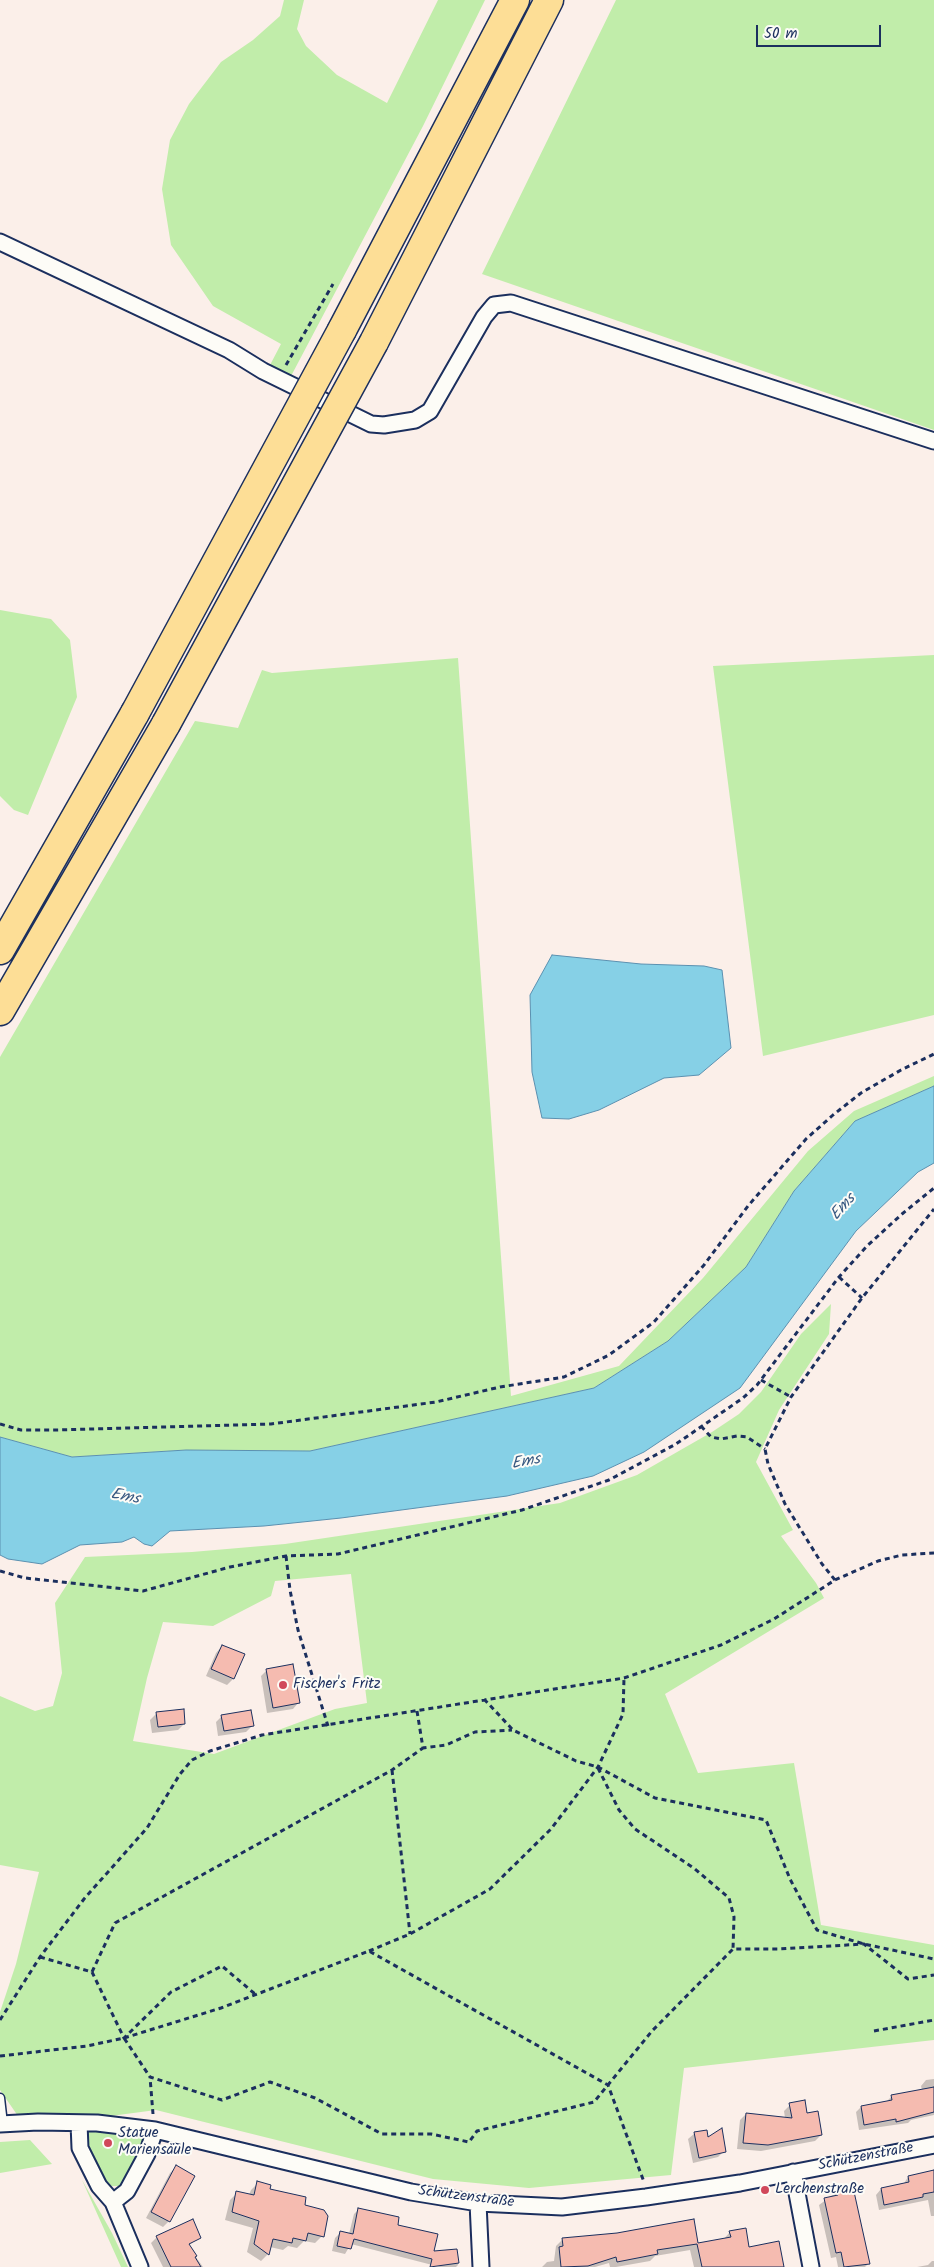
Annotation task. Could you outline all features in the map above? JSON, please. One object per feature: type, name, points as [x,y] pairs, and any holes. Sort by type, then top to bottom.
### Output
[{"type":"highway","points":[[0,950],[135,713],[342,330],[515,0]]},
{"type":"highway","points":[[0,1011],[166,724],[374,342],[549,0]]},
{"type":"street","points":[[0,242],[229,350],[279,379],[371,424],[384,425],[415,420],[430,411],[484,317],[494,305],[511,303],[934,441]]},
{"type":"street","name":"Schützenstraße","points":[[2,2124],[38,2122],[154,2123],[348,2178],[411,2192],[478,2203],[562,2207],[646,2197],[793,2172],[934,2145]]},
{"type":"street","points":[[79,2123],[80,2148],[99,2186],[113,2202],[140,2267]]},
{"type":"street","points":[[113,2202],[127,2191],[147,2154],[154,2123]]},
{"type":"street","points":[[793,2172],[811,2267]]},
{"type":"street","points":[[478,2203],[481,2267]]},
{"type":"lane","points":[[0,2098],[2,2124]]},
{"type":"path","points":[[279,379],[333,284]]},
{"type":"path","points":[[0,1424],[21,1430],[271,1424],[436,1402],[500,1387],[564,1377],[608,1355],[654,1322],[704,1265],[748,1206],[806,1139],[833,1115],[869,1088],[934,1054]]},
{"type":"path","points":[[0,1571],[25,1578],[143,1591],[230,1567],[286,1556],[338,1554],[522,1510],[609,1480],[676,1444],[744,1398],[761,1380],[839,1277],[867,1246],[934,1188]]},
{"type":"path","points":[[835,1580],[822,1564],[785,1504],[768,1464],[765,1449],[791,1397],[862,1298],[934,1209]]},
{"type":"path","points":[[839,1277],[862,1298]]},
{"type":"path","points":[[761,1380],[791,1397]]},
{"type":"path","points":[[701,1426],[711,1437],[721,1439],[737,1436],[747,1437],[765,1449]]},
{"type":"path","points":[[0,2020],[40,1958],[84,1899],[147,1828],[180,1774],[192,1760],[210,1751],[262,1735],[624,1678],[722,1645],[774,1619],[835,1580],[886,1559],[902,1555],[934,1553]]},
{"type":"path","points":[[286,1556],[298,1630],[328,1726]]},
{"type":"path","points":[[0,2056],[87,2046],[124,2038],[221,2008],[369,1952],[410,1934],[490,1889],[551,1829],[598,1767],[623,1714],[624,1678]]},
{"type":"path","points":[[483,1699],[513,1730],[576,1762],[598,1767],[655,1798],[766,1820],[790,1879],[817,1930],[864,1944],[934,1959]]},
{"type":"path","points":[[417,1711],[423,1748]]},
{"type":"path","points":[[92,1972],[115,1923],[392,1770],[423,1748],[446,1745],[475,1732],[513,1730]]},
{"type":"path","points":[[150,2077],[222,2100],[270,2082],[315,2098],[382,2134],[431,2134],[469,2142],[477,2131],[594,2102],[652,2031],[733,1949],[734,1917],[729,1898],[695,1869],[635,1829],[619,1810],[598,1767]]},
{"type":"path","points":[[392,1770],[410,1934]]},
{"type":"path","points":[[733,1949],[778,1949],[864,1944],[908,1979],[934,1975]]},
{"type":"path","points":[[369,1952],[608,2085],[644,2184],[646,2197]]},
{"type":"path","points":[[40,1958],[92,1972],[124,2038],[150,2077],[154,2123]]},
{"type":"path","points":[[124,2038],[171,1992],[222,1966],[254,1994]]},
{"type":"path","points":[[874,2031],[934,2020]]},
{"type":"green space","points":[[284,0],[304,0],[297,29],[306,46],[337,75],[387,103],[438,0],[485,0],[423,126],[290,378],[269,367],[281,344],[213,306],[171,245],[162,189],[170,140],[189,104],[221,62],[253,40],[280,16]]},
{"type":"green space","points":[[616,0],[934,0],[934,430],[482,274]]},
{"type":"green space","points":[[0,610],[51,619],[70,640],[77,697],[28,815],[14,810],[0,796]]},
{"type":"green space","points":[[934,655],[934,1015],[763,1056],[713,666]]},
{"type":"green space","points":[[458,658],[511,1396],[619,1366],[703,1278],[808,1151],[854,1111],[934,1076],[934,1086],[855,1121],[794,1191],[746,1267],[668,1341],[594,1388],[310,1451],[186,1450],[72,1457],[0,1437],[0,1057],[195,721],[238,728],[262,670],[272,673]]},
{"type":"green space","points":[[831,1304],[829,1334],[779,1410],[756,1462],[793,1530],[781,1536],[816,1583],[824,1598],[665,1694],[698,1773],[794,1763],[821,1925],[934,1945],[934,2040],[684,2068],[671,2175],[529,2188],[433,2179],[156,2110],[88,2119],[20,2119],[0,2090],[0,2012],[16,1964],[39,1872],[0,1865],[0,1696],[35,1711],[53,1706],[62,1673],[55,1603],[85,1557],[192,1552],[285,1544],[560,1503],[637,1475],[712,1432],[739,1414],[761,1392],[801,1334]],"holes":[[[351,1574],[367,1703],[335,1709],[214,1754],[133,1741],[147,1678],[163,1622],[213,1626],[271,1596],[275,1581]]]},
{"type":"green space","points":[[79,2123],[155,2130],[119,2186],[99,2186]]},
{"type":"green space","points":[[30,2140],[52,2164],[0,2173],[0,2142]]},
{"type":"green space","points":[[82,2180],[112,2233],[128,2267],[121,2267]]},
{"type":"water","points":[[552,955],[641,964],[704,966],[722,970],[731,1048],[699,1075],[664,1078],[599,1110],[569,1119],[542,1118],[532,1072],[530,995]]},
{"type":"water","name":"Ems","points":[[934,1086],[934,1163],[918,1172],[856,1231],[740,1388],[644,1452],[593,1476],[507,1496],[264,1526],[170,1531],[152,1546],[144,1544],[134,1537],[122,1542],[80,1545],[42,1564],[8,1559],[0,1555],[0,1437],[72,1457],[186,1450],[310,1451],[594,1388],[668,1341],[746,1267],[794,1191],[855,1121]]},
{"type":"building","points":[[222,1645],[245,1654],[234,1679],[211,1669]]},
{"type":"building","name":"Fischer's Fritz","points":[[293,1664],[300,1703],[273,1708],[266,1669]]},
{"type":"building","points":[[184,1709],[185,1724],[158,1727],[156,1712]]},
{"type":"building","points":[[251,1710],[254,1726],[224,1731],[221,1715]]},
{"type":"building","points":[[934,2087],[934,2112],[896,2122],[896,2119],[864,2125],[861,2106],[892,2100],[891,2095]]},
{"type":"building","points":[[805,2100],[807,2113],[818,2111],[822,2135],[768,2145],[743,2143],[746,2113],[792,2118],[789,2103]]},
{"type":"building","points":[[722,2128],[726,2152],[699,2158],[694,2132],[707,2130],[708,2137]]},
{"type":"building","points":[[176,2165],[195,2176],[170,2222],[151,2212]]},
{"type":"building","points":[[934,2170],[934,2192],[923,2194],[923,2197],[884,2205],[881,2188],[909,2182],[908,2176]]},
{"type":"building","points":[[257,2181],[271,2185],[270,2189],[306,2197],[305,2205],[324,2210],[328,2216],[324,2237],[308,2233],[306,2241],[293,2238],[292,2243],[273,2239],[269,2255],[254,2244],[259,2221],[232,2212],[236,2191],[254,2195]]},
{"type":"building","points":[[853,2187],[870,2264],[844,2267],[841,2252],[836,2253],[824,2198],[838,2195],[837,2190]]},
{"type":"building","points":[[358,2208],[399,2217],[398,2225],[438,2234],[434,2251],[457,2249],[459,2263],[430,2267],[432,2259],[354,2239],[351,2249],[337,2246],[340,2231],[353,2234]]},
{"type":"building","points":[[193,2219],[201,2238],[189,2244],[197,2256],[195,2257],[201,2267],[171,2267],[156,2236]]},
{"type":"building","points":[[694,2219],[698,2243],[731,2237],[729,2231],[746,2228],[749,2247],[779,2241],[784,2267],[702,2267],[697,2244],[657,2250],[658,2254],[617,2262],[616,2257],[588,2266],[561,2267],[559,2247],[563,2246],[562,2238],[617,2233]]},
{"type":"place","name":"Fischer's Fritz","points":[[283,1685]]},
{"type":"place","name":"Statue Mariensäule","points":[[108,2143]]},
{"type":"place","name":"Lerchenstraße","points":[[765,2190]]}]
